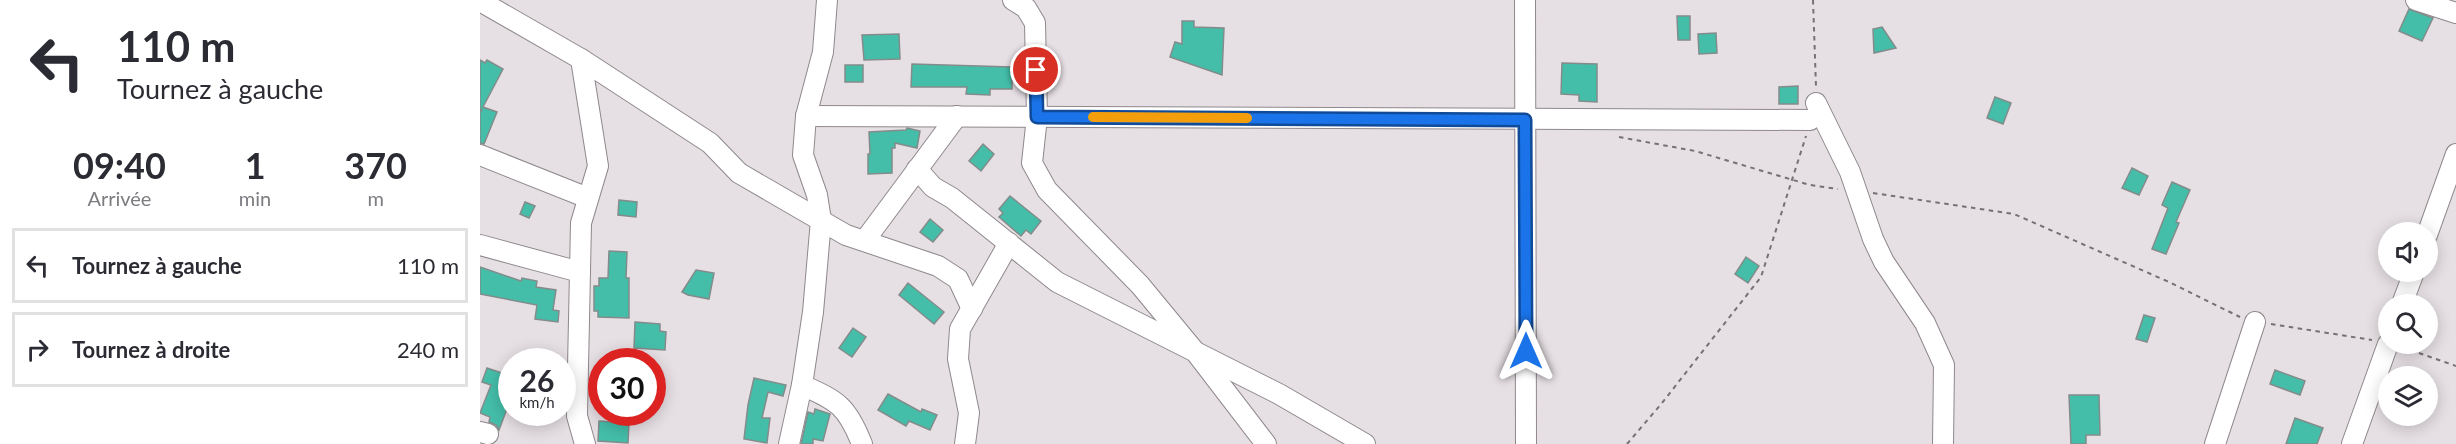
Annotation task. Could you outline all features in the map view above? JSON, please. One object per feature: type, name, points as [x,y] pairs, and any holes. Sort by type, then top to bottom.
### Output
[{"type":"street","points":[[789,444],[802,385],[813,312],[821,220],[818,195],[803,155],[806,116],[823,52],[823,24],[827,0]]},
{"type":"street","points":[[1013,0],[1026,8],[1035,23],[1037,117],[1032,163],[1047,190],[1125,268],[1197,354],[1266,444]]},
{"type":"street","points":[[1525,0],[1526,444]]},
{"type":"street","points":[[2416,0],[2456,13]]},
{"type":"street","points":[[480,1],[581,59],[710,143],[740,173],[846,235],[938,266],[958,279],[972,309]]},
{"type":"street","points":[[581,59],[598,166],[581,223],[577,416],[585,444]]},
{"type":"street","points":[[806,116],[1525,120],[1813,111],[1858,191],[1876,247],[1925,322],[1944,365],[1943,444]]},
{"type":"street","points":[[865,240],[957,116]]},
{"type":"street","points":[[2432,222],[2456,154]]},
{"type":"street","points":[[480,155],[588,198]]},
{"type":"street","points":[[917,169],[933,187],[952,198],[1057,282],[1308,409],[1365,444]]},
{"type":"street","points":[[965,444],[969,413],[958,359],[960,329],[1009,243]]},
{"type":"street","points":[[480,245],[580,272]]},
{"type":"street","points":[[2215,444],[2255,322]]},
{"type":"street","points":[[2352,444],[2385,354]]},
{"type":"street","points":[[802,385],[833,398],[856,429],[862,444]]},
{"type":"path","points":[[1627,444],[1758,282],[1765,266],[1813,111],[1813,0]]},
{"type":"path","points":[[1616,136],[1695,151],[1810,185],[2014,214],[2169,282],[2234,315],[2255,322],[2378,342]]},
{"type":"path","points":[[2419,354],[2456,366]]},
{"type":"building","points":[[2409,9],[2433,18],[2422,41],[2399,31]]},
{"type":"building","points":[[1677,16],[1690,16],[1690,40],[1678,40]]},
{"type":"building","points":[[1182,21],[1194,21],[1194,27],[1224,28],[1222,75],[1170,57],[1175,42],[1182,44]]},
{"type":"building","points":[[1882,27],[1896,48],[1874,53],[1873,29]]},
{"type":"building","points":[[1716,33],[1717,53],[1699,54],[1698,34]]},
{"type":"building","points":[[899,34],[900,59],[864,60],[862,35]]},
{"type":"building","points":[[480,60],[485,63],[487,60],[503,69],[483,107],[497,112],[484,144],[480,143],[482,109],[480,112]]},
{"type":"building","points":[[1562,63],[1597,64],[1597,102],[1579,101],[1579,95],[1561,94]]},
{"type":"building","points":[[912,64],[1012,67],[1012,89],[990,89],[990,95],[966,94],[967,87],[911,87]]},
{"type":"building","points":[[845,65],[863,65],[863,82],[845,82]]},
{"type":"building","points":[[1798,86],[1798,104],[1779,104],[1779,87]]},
{"type":"building","points":[[1995,97],[2011,103],[2003,124],[1987,118]]},
{"type":"building","points":[[907,128],[920,131],[917,148],[895,143],[895,148],[892,148],[892,173],[868,174],[869,132],[906,130]]},
{"type":"building","points":[[983,144],[994,154],[981,171],[969,161]]},
{"type":"building","points":[[2132,168],[2148,176],[2139,195],[2122,188]]},
{"type":"building","points":[[2172,182],[2190,190],[2176,222],[2179,223],[2166,254],[2152,249],[2168,208],[2162,205]]},
{"type":"building","points":[[1010,196],[1041,221],[1031,234],[1026,230],[1021,236],[999,217],[1003,213],[999,209]]},
{"type":"building","points":[[619,200],[637,202],[636,217],[618,215]]},
{"type":"building","points":[[525,202],[535,206],[529,218],[520,214]]},
{"type":"building","points":[[930,219],[943,230],[933,242],[920,232]]},
{"type":"building","points":[[609,251],[627,252],[629,318],[598,317],[598,311],[594,311],[594,286],[599,286],[599,278],[608,278]]},
{"type":"building","points":[[1746,257],[1759,266],[1748,283],[1735,274]]},
{"type":"building","points":[[480,267],[521,281],[522,278],[537,281],[536,287],[556,290],[553,310],[559,311],[558,322],[535,319],[537,305],[480,294]]},
{"type":"building","points":[[696,270],[714,273],[709,299],[682,292]]},
{"type":"building","points":[[908,283],[944,312],[934,324],[899,295]]},
{"type":"building","points":[[2144,315],[2155,318],[2147,342],[2136,339]]},
{"type":"building","points":[[635,322],[660,324],[660,331],[666,332],[665,348],[634,348]]},
{"type":"building","points":[[853,328],[866,337],[852,357],[839,348]]},
{"type":"building","points":[[487,368],[498,372],[499,430],[496,425],[489,422],[490,417],[480,413],[491,385],[482,382]]},
{"type":"building","points":[[2275,370],[2305,381],[2300,395],[2270,384]]},
{"type":"building","points":[[754,378],[786,385],[783,396],[768,392],[762,418],[770,418],[767,443],[744,439]]},
{"type":"building","points":[[888,394],[921,412],[922,409],[937,415],[930,430],[909,421],[906,426],[878,410]]},
{"type":"building","points":[[2069,395],[2099,395],[2100,435],[2086,435],[2086,444],[2071,444]]},
{"type":"building","points":[[815,409],[830,414],[823,441],[813,439],[813,444],[801,444],[808,412],[814,414]]},
{"type":"building","points":[[2295,418],[2323,428],[2317,444],[2286,444]]},
{"type":"building","points":[[599,426],[629,426],[628,443],[598,441]]},
{"type":"slow traffic","points":[[1093,117],[1247,118]]},
{"type":"route","points":[[1036,70],[1037,117],[1525,120],[1526,351]]}]
